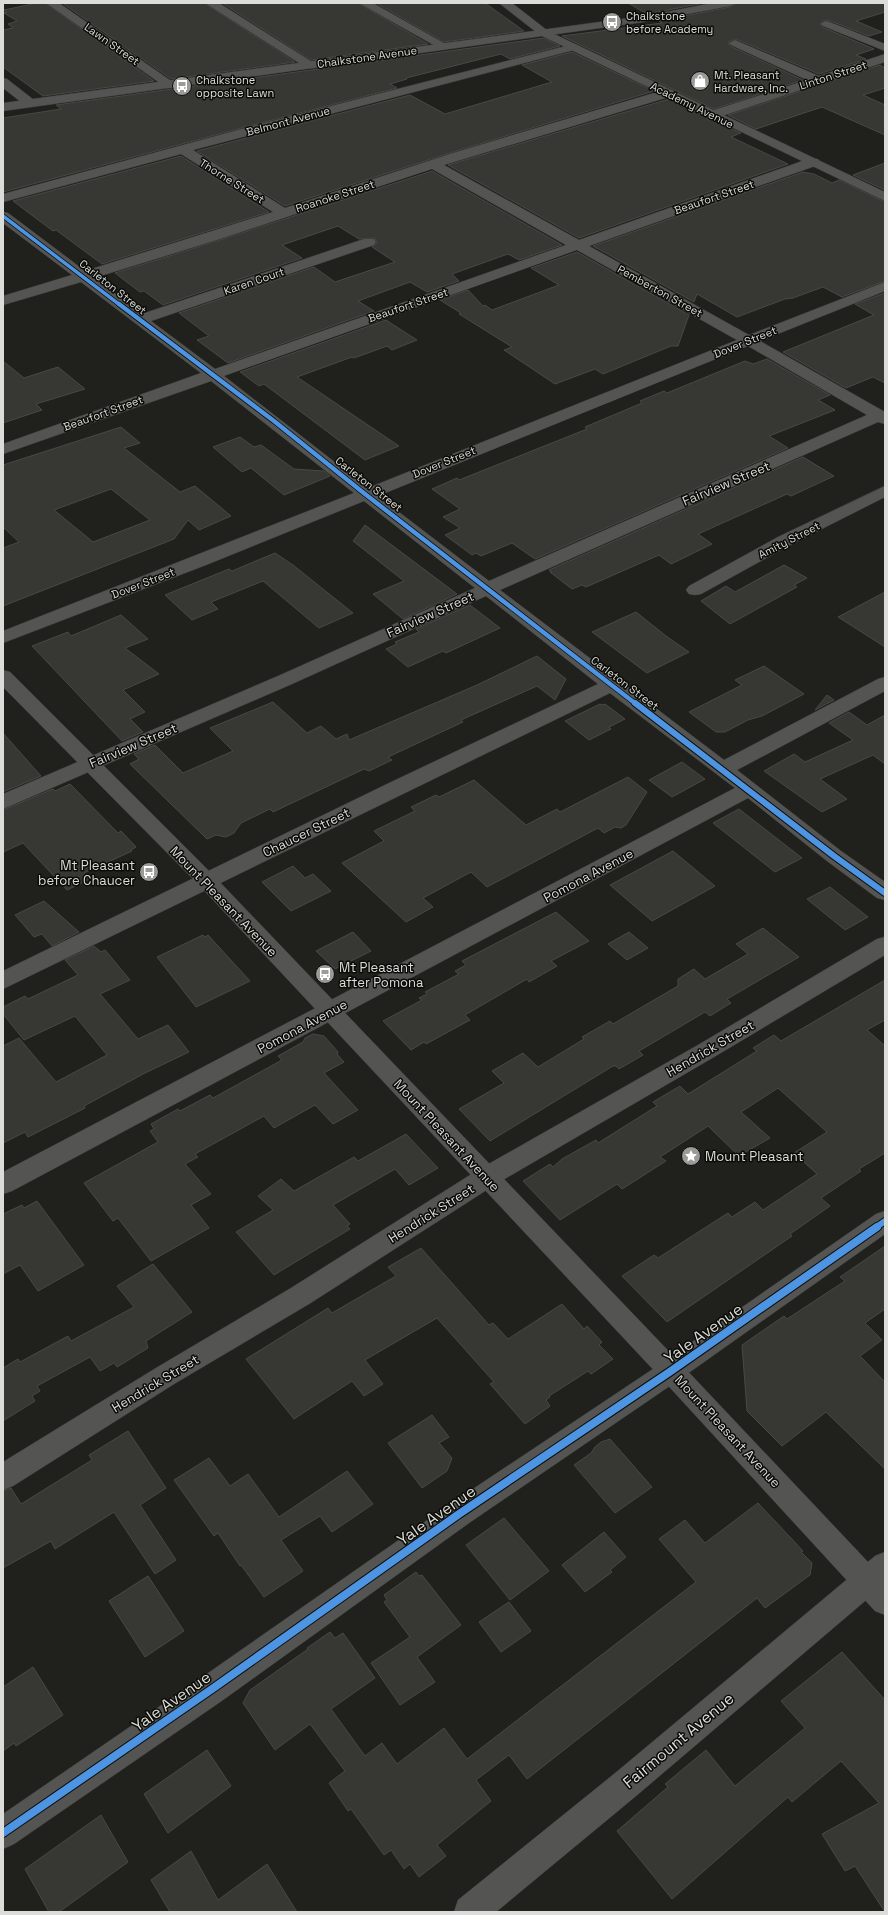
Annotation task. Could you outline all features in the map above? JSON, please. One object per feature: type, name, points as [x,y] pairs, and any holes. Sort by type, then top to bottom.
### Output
[{"type":"street","name":"Lawn Street","points":[[52,3],[171,85]]},
{"type":"street","points":[[211,3],[312,65]]},
{"type":"street","points":[[365,3],[443,46]]},
{"type":"street","name":"Academy Avenue","points":[[505,3],[544,33],[885,197]]},
{"type":"street","name":"Chalkstone Avenue","points":[[3,106],[171,85],[651,18],[730,3]]},
{"type":"street","points":[[827,24],[885,48]]},
{"type":"street","points":[[735,43],[818,80]]},
{"type":"street","name":"Belmont Avenue","points":[[3,198],[182,149],[574,47]]},
{"type":"street","name":"Linton Street","points":[[712,115],[885,58]]},
{"type":"street","points":[[3,82],[30,103]]},
{"type":"street","name":"Roanoke Street","points":[[3,302],[215,236],[434,164],[668,93]]},
{"type":"street","name":"Thorne Street","points":[[182,149],[283,213]]},
{"type":"street","name":"Beaufort Street","points":[[3,449],[813,162]]},
{"type":"street","name":"Pemberton Street","points":[[434,164],[749,341],[882,418]]},
{"type":"street","name":"Carleton Street","points":[[3,216],[84,276],[211,375],[274,421],[487,589],[749,789]]},
{"type":"street","name":"Karen Court","points":[[139,320],[370,242]]},
{"type":"street","name":"Dover Street","points":[[3,637],[192,564],[885,286]]},
{"type":"street","name":"Fairview Street","points":[[3,802],[90,763],[285,680],[640,520],[882,418]]},
{"type":"street","name":"Amity Street","points":[[694,590],[784,541],[885,492]]},
{"type":"street","name":"Mount Pleasant Avenue","points":[[3,676],[207,881],[671,1371],[879,1582]]},
{"type":"street","points":[[723,769],[885,683]]},
{"type":"street","name":"Chaucer Street","points":[[3,982],[207,881],[611,685]]},
{"type":"street","points":[[749,789],[834,856],[885,893]]},
{"type":"street","name":"Pomona Avenue","points":[[3,1184],[749,789]]},
{"type":"street","name":"Hendrick Street","points":[[3,1477],[165,1376],[300,1296],[487,1177],[713,1047],[885,945]]},
{"type":"street","name":"Yale Avenue","points":[[3,1833],[459,1514],[671,1371],[885,1221]]},
{"type":"street","name":"Fairmount Avenue","points":[[470,1912],[625,1785],[879,1582]]},
{"type":"building","points":[[37,3],[45,3],[154,81],[43,96],[3,67],[3,30],[13,28],[8,24],[17,21],[4,13],[7,12],[4,10]]},
{"type":"building","points":[[62,3],[204,3],[295,62],[171,79]]},
{"type":"building","points":[[222,3],[358,3],[428,44],[311,60]]},
{"type":"building","points":[[376,3],[485,3],[524,31],[444,42]]},
{"type":"building","points":[[628,3],[704,3],[647,14]]},
{"type":"building","points":[[737,3],[885,3],[885,12],[856,21],[882,32],[869,36],[828,20],[822,21],[820,24],[822,27],[874,49],[856,55],[866,59],[819,74],[736,39],[728,42],[730,46],[803,80],[714,109],[562,36],[662,23],[659,21],[730,7]]},
{"type":"building","points":[[544,38],[560,46],[510,59],[501,54],[406,78],[407,79],[390,84],[397,88],[3,192],[3,118],[61,109],[56,105]]},
{"type":"building","points":[[572,52],[654,91],[453,152],[285,206],[197,151],[410,95],[445,114],[552,82],[522,65]]},
{"type":"building","points":[[880,65],[885,68],[885,88],[863,95],[885,105],[885,135],[822,107],[756,129],[728,115]]},
{"type":"building","points":[[669,99],[705,116],[708,120],[712,120],[741,133],[731,137],[788,164],[579,238],[448,165]]},
{"type":"building","points":[[181,156],[269,212],[102,264],[56,230],[53,231],[13,201]]},
{"type":"building","points":[[885,163],[885,190],[853,175]]},
{"type":"building","points":[[432,171],[562,245],[519,260],[508,254],[452,274],[459,281],[427,292],[410,282],[358,301],[374,311],[228,363],[197,340],[209,336],[179,313],[314,267],[335,282],[395,262],[372,247],[377,243],[375,238],[359,239],[338,226],[282,245],[302,258],[163,305],[144,291],[140,292],[115,273],[220,240]]},
{"type":"building","points":[[803,172],[814,174],[832,183],[839,180],[885,202],[885,281],[842,297],[823,287],[737,317],[697,294],[694,302],[593,246]]},
{"type":"building","points":[[577,252],[689,315],[678,346],[671,346],[603,374],[595,369],[555,384],[504,350],[512,347],[459,314],[461,313],[440,300],[468,290],[483,306],[485,305],[492,310],[559,285],[531,268]]},
{"type":"building","points":[[885,293],[885,383],[873,377],[846,388],[783,352],[874,315],[855,304]]},
{"type":"building","points":[[386,320],[417,340],[392,350],[387,346],[297,377],[399,446],[365,460],[264,384],[259,386],[240,372]]},
{"type":"building","points":[[767,359],[830,395],[818,400],[835,410],[769,436],[788,448],[535,559],[512,543],[481,556],[476,553],[472,555],[445,535],[460,528],[443,517],[460,509],[432,489],[457,478],[459,480],[587,429],[585,427],[642,403],[640,401],[664,391],[667,393],[745,361],[753,364]]},
{"type":"building","points":[[3,361],[24,378],[58,367],[85,389],[36,404],[42,410],[3,423]]},
{"type":"building","points":[[121,427],[140,443],[124,448],[180,492],[195,486],[231,516],[199,530],[188,520],[174,539],[3,606],[3,548],[19,542],[3,527],[3,465]],"holes":[[[111,489],[150,520],[93,542],[54,510]]]},
{"type":"building","points":[[240,437],[254,447],[261,445],[294,469],[324,471],[330,476],[284,495],[251,468],[242,472],[213,447]]},
{"type":"building","points":[[803,457],[834,476],[791,496],[787,494],[698,534],[712,544],[671,564],[659,555],[586,587],[582,585],[572,589],[549,570]]},
{"type":"building","points":[[365,525],[457,594],[403,619],[373,594],[404,581],[353,541]]},
{"type":"building","points":[[275,553],[293,565],[353,613],[319,628],[263,581],[211,602],[218,609],[192,620],[165,595],[229,569],[232,571]]},
{"type":"building","points":[[784,565],[807,578],[794,585],[797,587],[730,624],[701,601],[726,586],[735,592]]},
{"type":"building","points":[[885,592],[885,647],[838,617]]},
{"type":"building","points":[[470,605],[500,628],[446,653],[443,651],[408,667],[386,649],[397,644],[395,642],[419,632],[416,629]]},
{"type":"building","points":[[636,612],[689,652],[647,673],[592,632]]},
{"type":"building","points":[[121,615],[148,639],[125,648],[159,674],[123,690],[145,712],[130,719],[143,732],[122,741],[32,646],[68,632],[71,636]]},
{"type":"building","points":[[537,656],[566,679],[555,700],[537,686],[461,720],[463,722],[388,757],[392,760],[369,771],[364,769],[273,812],[270,809],[241,823],[234,833],[226,837],[216,835],[207,839],[130,764],[139,759],[134,754],[155,745],[183,773],[233,751],[210,728],[273,702],[307,733],[321,726],[336,739],[347,734],[349,740],[477,685]]},
{"type":"building","points":[[764,666],[804,694],[762,716],[748,720],[725,732],[716,732],[689,712],[742,685],[735,680]]},
{"type":"building","points":[[827,695],[834,700],[815,710]]},
{"type":"building","points":[[600,704],[605,704],[625,719],[609,727],[611,729],[589,740],[565,721]]},
{"type":"building","points":[[849,712],[867,725],[885,715],[885,764],[873,755],[820,779],[847,799],[822,812],[764,771],[794,754],[805,762],[853,740],[829,723]]},
{"type":"building","points":[[3,733],[41,776],[3,792]]},
{"type":"building","points":[[682,762],[705,779],[672,797],[649,780]]},
{"type":"building","points":[[628,777],[647,792],[626,825],[621,828],[615,827],[604,833],[598,828],[487,887],[471,872],[423,898],[433,907],[406,922],[342,863],[384,841],[374,831],[415,811],[411,807],[436,795],[439,797],[474,780],[526,825],[557,809],[560,812]]},
{"type":"building","points":[[70,784],[118,833],[121,831],[136,847],[131,850],[132,851],[84,873],[90,879],[67,890],[23,843],[3,852],[3,810],[53,789],[55,791]]},
{"type":"building","points":[[739,809],[802,858],[775,872],[713,823]]},
{"type":"building","points":[[673,851],[715,886],[652,921],[610,885]]},
{"type":"building","points":[[293,866],[305,878],[313,874],[331,891],[291,911],[262,882]]},
{"type":"building","points":[[830,887],[868,917],[845,930],[807,899]]},
{"type":"building","points":[[44,901],[79,932],[52,946],[42,934],[34,937],[15,915]]},
{"type":"building","points":[[556,912],[589,941],[551,961],[557,966],[529,982],[527,979],[465,1015],[470,1020],[426,1044],[424,1042],[411,1050],[383,1021],[422,1000],[419,998],[427,994],[425,992],[459,974],[455,971],[466,965],[462,961]]},
{"type":"building","points":[[763,928],[799,957],[727,999],[731,1003],[710,1016],[705,1012],[639,1051],[643,1055],[619,1069],[616,1066],[613,1066],[490,1141],[459,1109],[504,1083],[492,1071],[523,1053],[538,1067],[584,1039],[582,1037],[610,1021],[613,1024],[678,986],[678,979],[694,969],[705,979],[748,954],[736,944]]},
{"type":"building","points":[[353,932],[371,951],[335,969],[316,951]]},
{"type":"building","points":[[629,932],[648,948],[627,960],[608,944]]},
{"type":"building","points":[[203,935],[205,937],[208,935],[250,981],[196,1007],[157,957]]},
{"type":"building","points":[[94,946],[101,952],[105,950],[130,980],[100,994],[138,1039],[168,1025],[189,1052],[145,1073],[84,1106],[85,1108],[28,1137],[25,1132],[3,1143],[3,1046],[19,1038],[56,1082],[107,1055],[75,1016],[24,1040],[3,1014],[3,1007],[25,996],[28,999],[78,975],[65,960]]},
{"type":"building","points":[[885,980],[885,1020],[867,1030],[885,1046],[885,1153],[859,1169],[861,1171],[821,1198],[830,1206],[790,1234],[792,1236],[667,1322],[622,1276],[654,1255],[658,1258],[728,1213],[732,1217],[755,1202],[763,1210],[817,1174],[794,1153],[827,1132],[778,1088],[741,1112],[770,1138],[739,1156],[708,1126],[660,1157],[666,1161],[622,1189],[617,1184],[560,1220],[523,1181],[550,1164],[553,1167],[562,1159],[596,1140],[598,1143],[657,1106],[653,1102],[680,1086],[688,1094],[757,1051],[753,1048],[774,1035],[781,1041]]},
{"type":"building","points":[[313,1034],[324,1036],[338,1052],[337,1054],[344,1062],[324,1073],[358,1110],[333,1124],[315,1105],[274,1128],[264,1116],[195,1154],[198,1157],[185,1164],[211,1194],[191,1205],[209,1228],[151,1261],[118,1218],[113,1221],[84,1183],[158,1142],[150,1131],[154,1129],[151,1124],[178,1109],[180,1111],[210,1095],[213,1098],[282,1060],[278,1056],[303,1042],[305,1038]]},
{"type":"building","points":[[406,1134],[438,1168],[409,1185],[395,1169],[333,1205],[350,1224],[347,1226],[350,1229],[274,1275],[236,1232],[273,1210],[258,1196],[281,1179],[294,1191],[354,1157],[358,1161]]},
{"type":"building","points":[[37,1201],[84,1265],[38,1291],[20,1265],[3,1274],[3,1214],[22,1205],[24,1208]]},
{"type":"building","points":[[885,1246],[885,1309],[865,1323],[882,1340],[860,1356],[885,1382],[885,1469],[826,1412],[782,1446],[747,1411],[742,1345],[784,1316],[787,1319],[845,1281],[840,1277]]},
{"type":"building","points":[[421,1248],[489,1325],[493,1323],[508,1339],[562,1304],[584,1329],[587,1326],[602,1342],[599,1345],[613,1359],[591,1374],[588,1371],[549,1396],[550,1397],[546,1400],[550,1406],[525,1424],[490,1384],[494,1382],[437,1318],[365,1360],[383,1384],[364,1396],[352,1381],[294,1419],[246,1359],[328,1308],[332,1313],[396,1276],[388,1267]]},
{"type":"building","points":[[153,1264],[192,1312],[146,1341],[148,1348],[117,1367],[114,1363],[100,1371],[90,1357],[37,1386],[40,1391],[32,1396],[35,1401],[3,1421],[3,1368],[18,1359],[20,1362],[68,1336],[71,1341],[134,1307],[117,1286]]},
{"type":"building","points":[[432,1415],[449,1437],[439,1443],[452,1458],[447,1471],[422,1488],[388,1443]]},
{"type":"building","points":[[128,1431],[166,1488],[140,1505],[176,1560],[155,1574],[114,1512],[55,1549],[51,1541],[3,1568],[3,1491],[11,1488],[21,1504],[92,1460],[89,1455]]},
{"type":"building","points":[[610,1439],[652,1487],[615,1513],[574,1465],[591,1453],[601,1442]]},
{"type":"building","points":[[209,1458],[230,1486],[248,1474],[279,1517],[347,1471],[373,1504],[332,1532],[320,1516],[281,1540],[303,1571],[264,1597],[241,1565],[240,1566],[218,1533],[214,1536],[174,1480]]},
{"type":"building","points":[[758,1503],[803,1551],[801,1552],[812,1563],[810,1575],[765,1608],[757,1598],[527,1779],[509,1755],[476,1780],[491,1801],[437,1845],[446,1856],[419,1877],[410,1864],[404,1869],[391,1850],[384,1855],[351,1809],[348,1811],[329,1783],[345,1771],[310,1724],[275,1750],[243,1703],[250,1690],[308,1649],[307,1648],[330,1632],[335,1638],[343,1633],[375,1678],[331,1709],[365,1756],[382,1743],[397,1764],[444,1728],[467,1759],[696,1582],[659,1539],[685,1520],[705,1543]]},
{"type":"building","points":[[504,1518],[549,1571],[510,1600],[466,1545]]},
{"type":"building","points":[[604,1532],[626,1557],[610,1570],[612,1572],[585,1592],[562,1565]]},
{"type":"building","points":[[416,1572],[419,1576],[422,1575],[461,1625],[417,1657],[435,1682],[400,1705],[371,1663],[410,1637],[384,1602],[387,1600],[384,1595]]},
{"type":"building","points":[[148,1576],[184,1631],[145,1657],[109,1601]]},
{"type":"building","points":[[509,1602],[531,1631],[501,1652],[479,1622]]},
{"type":"building","points":[[842,1652],[885,1700],[885,1912],[855,1866],[845,1871],[822,1834],[879,1803],[841,1761],[792,1802],[788,1797],[672,1899],[617,1831],[668,1787],[665,1784],[706,1750],[735,1786],[805,1728],[781,1701]]},
{"type":"building","points":[[33,1667],[63,1715],[16,1746],[14,1743],[3,1751],[3,1687]]},
{"type":"building","points":[[207,1750],[231,1786],[168,1833],[144,1794]]},
{"type":"building","points":[[101,1815],[128,1862],[59,1912],[49,1912],[25,1869]]},
{"type":"building","points":[[191,1851],[218,1900],[267,1864],[297,1912],[170,1912],[151,1880]]},
{"type":"cycle path","points":[[3,216],[274,421],[365,494],[611,685],[749,789],[834,856],[885,893]]},
{"type":"cycle path","points":[[3,1833],[212,1689],[459,1514],[671,1371],[885,1221]]},
{"type":"place","name":"Chalkstone before Academy","points":[[612,22]]},
{"type":"place","name":"Mt. Pleasant Hardware, Inc.","points":[[700,81]]},
{"type":"place","name":"Chalkstone opposite Lawn","points":[[182,86]]},
{"type":"place","name":"Mt Pleasant before Chaucer","points":[[149,872]]},
{"type":"place","name":"Mt Pleasant after Pomona","points":[[325,974]]},
{"type":"place","name":"Mount Pleasant","points":[[691,1156]]}]
